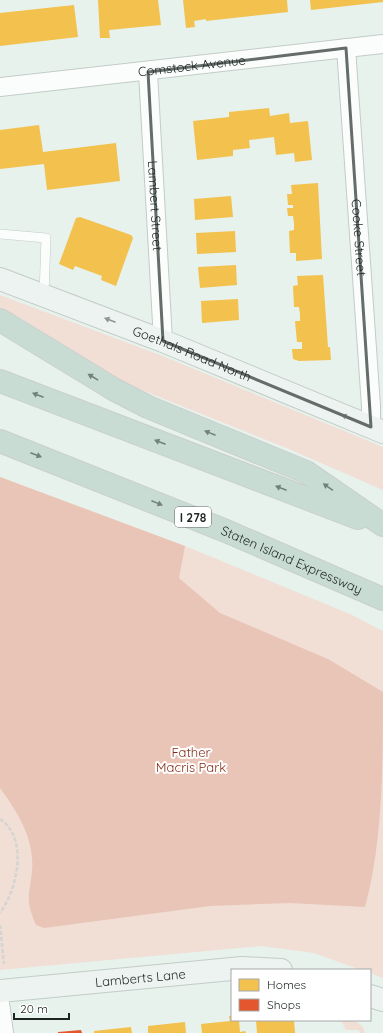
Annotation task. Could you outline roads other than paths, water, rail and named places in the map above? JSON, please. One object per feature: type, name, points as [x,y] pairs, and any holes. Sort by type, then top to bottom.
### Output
[{"type":"highway","points":[[0,320],[98,380],[148,407],[306,472],[383,526]]},
{"type":"highway","points":[[0,381],[383,526]]},
{"type":"highway","name":"Staten Island Expressway","points":[[0,441],[226,531],[383,599]]},
{"type":"main road","name":"Goethals Road North","points":[[0,280],[163,340],[377,429]]},
{"type":"main road","name":"Lamberts Lane","points":[[0,991],[231,969]]},
{"type":"main road","name":"Lamberts Lane","points":[[231,969],[262,969]]},
{"type":"main road","points":[[371,996],[383,1000]]},
{"type":"street","name":"Comstock Avenue","points":[[0,87],[148,72],[383,44]]},
{"type":"street","name":"Cooke Street","points":[[346,48],[372,406],[377,429]]},
{"type":"street","name":"Lambert Street","points":[[148,72],[163,340]]},
{"type":"street","points":[[0,1002],[4,1033]]},
{"type":"lane","points":[[0,234],[46,238],[44,295]]},
{"type":"park label","name":"Father Macris Park","points":[[191,760]]}]
